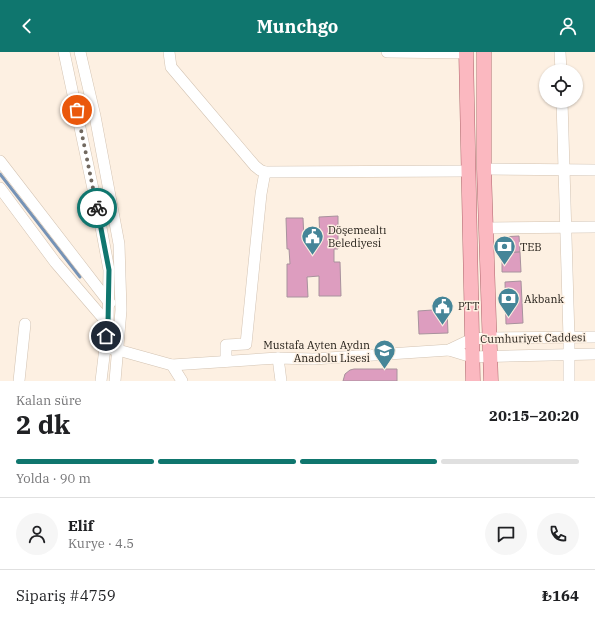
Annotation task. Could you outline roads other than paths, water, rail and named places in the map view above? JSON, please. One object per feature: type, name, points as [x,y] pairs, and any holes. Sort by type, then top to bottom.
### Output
[{"type":"main road","points":[[484,52],[484,169],[491,381]]},
{"type":"main road","points":[[466,53],[473,381]]},
{"type":"street","points":[[64,52],[109,270],[108,323],[101,381]]},
{"type":"street","points":[[80,52],[95,116],[119,244],[121,310],[115,381]]},
{"type":"street","points":[[169,52],[171,67],[255,166],[265,172],[468,171]]},
{"type":"street","points":[[387,52],[466,53]]},
{"type":"street","points":[[560,52],[561,64]]},
{"type":"street","points":[[562,108],[569,381]]},
{"type":"street","points":[[0,161],[108,301],[121,310]]},
{"type":"street","points":[[484,169],[595,170]]},
{"type":"street","points":[[226,361],[226,345],[246,344],[261,194],[265,172]]},
{"type":"street","points":[[0,188],[4,198],[55,262],[108,323],[119,332]]},
{"type":"street","points":[[486,228],[595,227]]},
{"type":"street","points":[[19,381],[25,324]]},
{"type":"street","name":"Cumhuriyet Caddesi","points":[[472,339],[595,338]]},
{"type":"street","points":[[449,350],[472,339]]},
{"type":"street","points":[[105,348],[118,350],[172,365],[278,358],[313,359],[449,350],[472,357]]},
{"type":"street","name":"Cumhuriyet Caddesi","points":[[472,357],[595,354]]},
{"type":"street","points":[[278,358],[281,381]]},
{"type":"street","points":[[172,365],[182,381]]},
{"type":"waterway","points":[[0,174],[80,277]]},
{"type":"place","name":"Döşemealtı Belediyesi","points":[[312,256]]},
{"type":"place","name":"TEB","points":[[505,266]]},
{"type":"place","name":"Akbank","points":[[508,318]]},
{"type":"place","name":"PTT","points":[[443,326]]},
{"type":"place","name":"Mustafa Ayten Aydın Anadolu Lisesi","points":[[385,370]]}]
